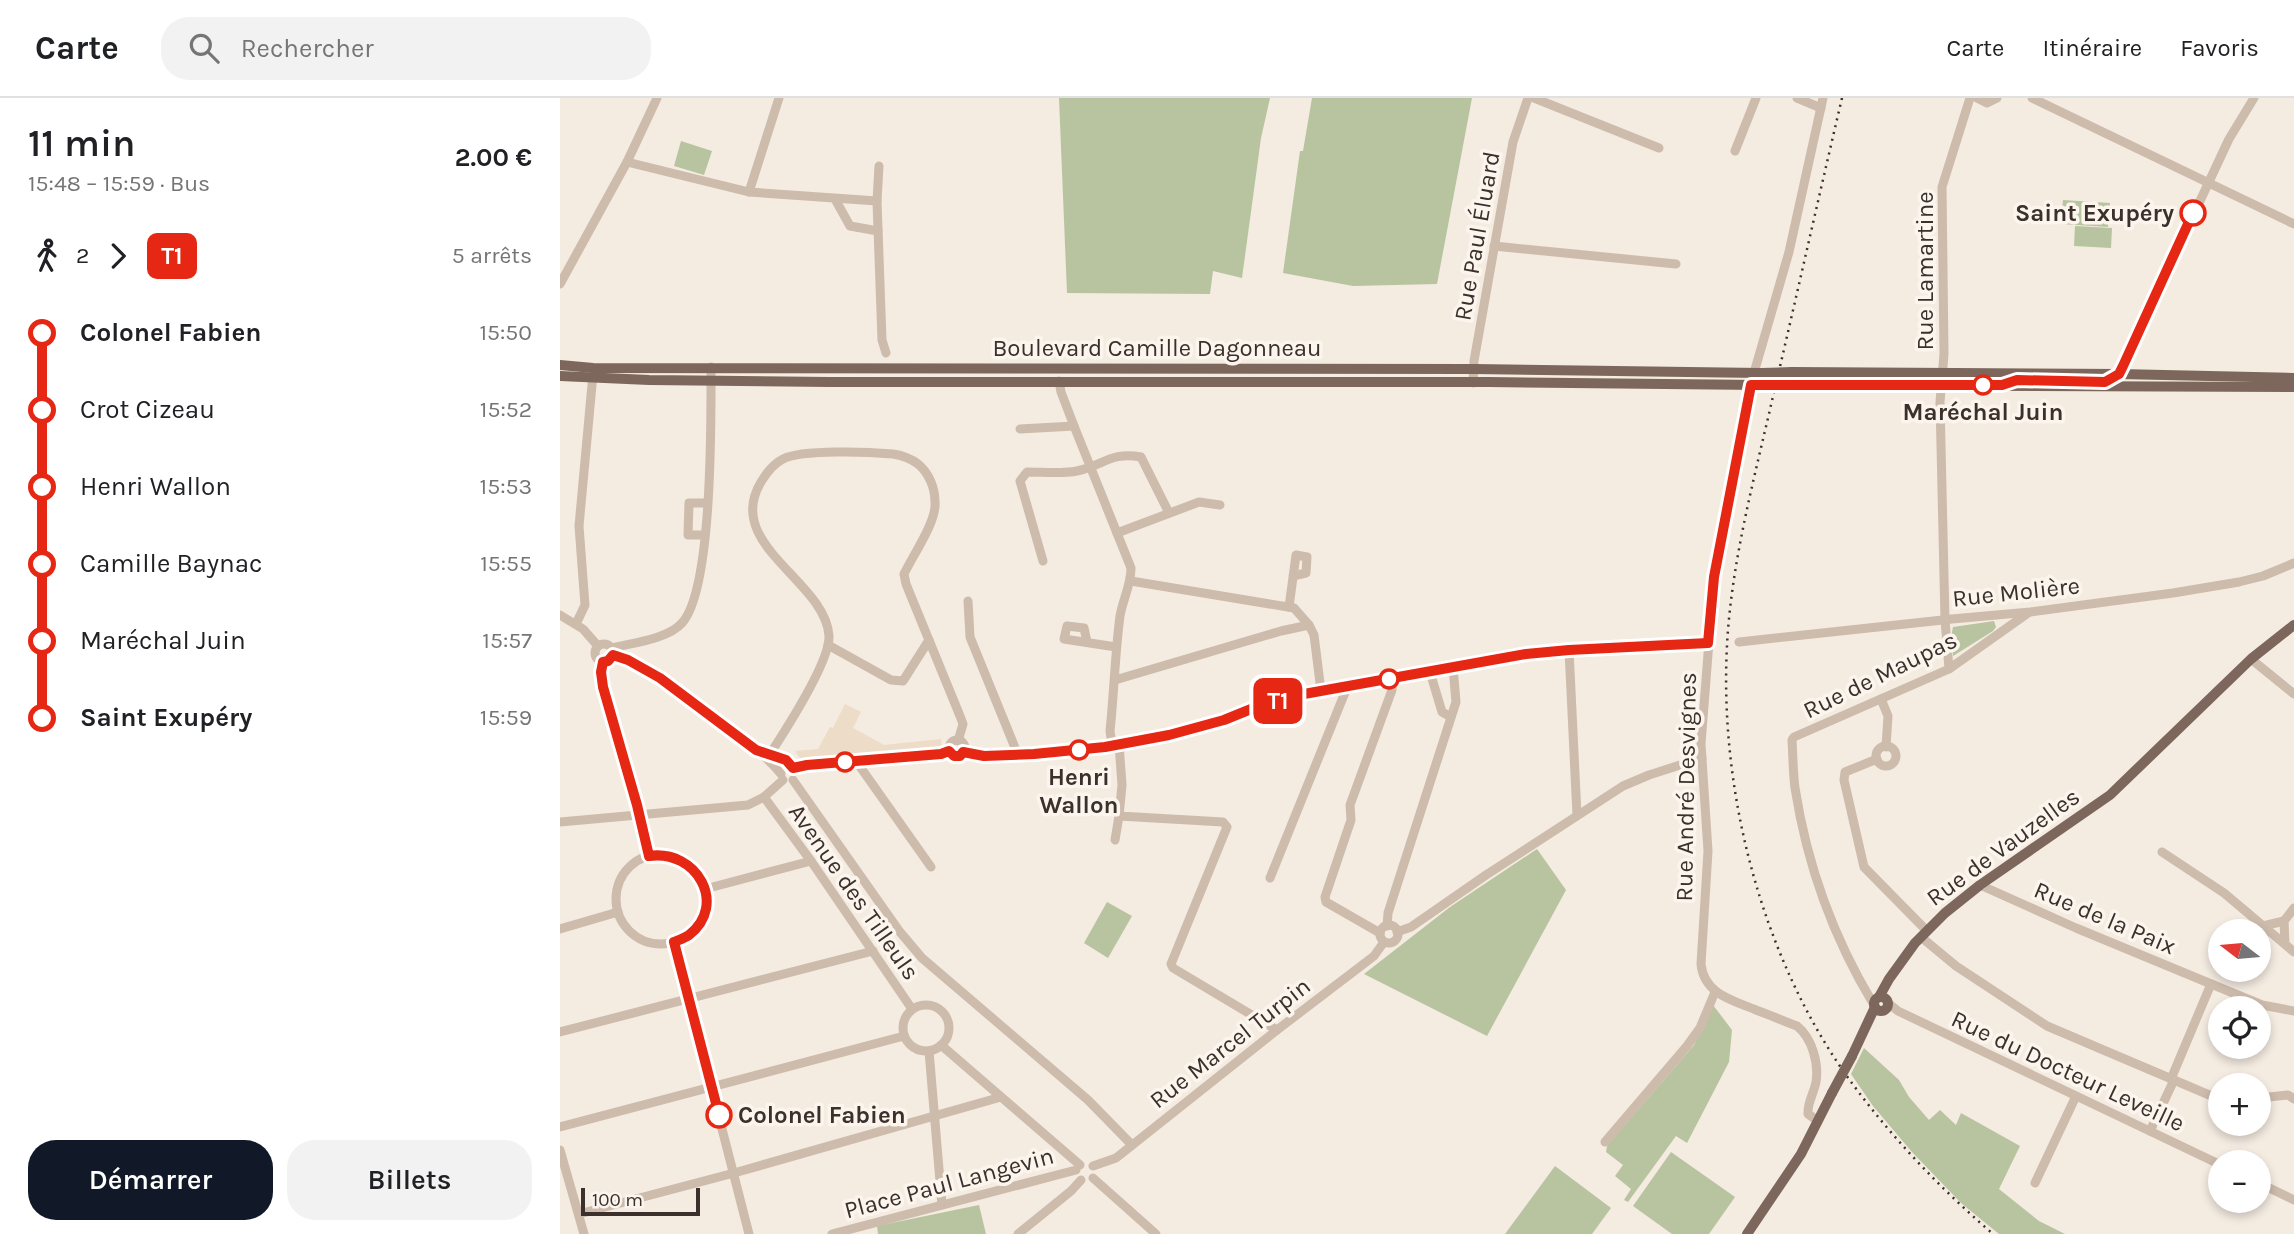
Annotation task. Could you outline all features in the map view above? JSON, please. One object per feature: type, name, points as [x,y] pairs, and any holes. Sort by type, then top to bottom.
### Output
[{"type":"main road","name":"Boulevard Camille Dagonneau","points":[[560,365],[593,374],[711,381],[1329,384],[1757,379]]},
{"type":"main road","name":"Boulevard Camille Dagonneau","points":[[560,376],[711,367],[1474,369],[1757,379]]},
{"type":"main road","points":[[1791,378],[1818,372],[1942,379]]},
{"type":"main road","points":[[2000,379],[2111,387],[2122,380],[2182,377],[2294,378]]},
{"type":"main road","points":[[1757,379],[1791,378],[1844,384],[1942,379],[2122,380],[2294,387]]},
{"type":"main road","name":"Rue de Vauzelles","points":[[1747,1234],[1782,1184],[1818,1121],[1897,969],[1924,934],[1980,885],[2110,795],[2251,659],[2294,625]]},
{"type":"street","points":[[560,284],[627,162],[657,98]]},
{"type":"street","points":[[749,192],[779,98]]},
{"type":"street","name":"Rue Paul Éluard","points":[[1473,383],[1513,142],[1528,98]]},
{"type":"street","points":[[1534,98],[1659,148]]},
{"type":"street","points":[[1735,150],[1756,98]]},
{"type":"street","points":[[1797,98],[1822,103]]},
{"type":"street","name":"Rue Lamartine","points":[[1949,669],[1945,620],[1940,402],[1942,187],[1970,98]]},
{"type":"street","points":[[1979,100],[1989,103],[1997,98]]},
{"type":"street","points":[[2032,98],[2294,223]]},
{"type":"street","points":[[2122,380],[2208,183],[2229,139],[2254,98]]},
{"type":"street","name":"Rue Lamartine","points":[[1965,119],[1979,100]]},
{"type":"street","name":"Rue André Desvignes","points":[[1715,992],[1705,981],[1700,964],[1708,851],[1702,758],[1714,577],[1822,103]]},
{"type":"street","points":[[627,162],[749,192],[877,201]]},
{"type":"street","points":[[879,166],[877,201],[882,340],[886,353]]},
{"type":"street","points":[[835,199],[850,226],[878,232]]},
{"type":"street","points":[[1494,246],[1675,264]]},
{"type":"street","points":[[603,662],[608,661],[612,652],[629,644],[658,637],[682,624],[696,594],[705,535],[711,367]]},
{"type":"street","points":[[576,624],[585,605],[579,526],[593,374]]},
{"type":"street","points":[[1059,381],[1074,426],[1131,568],[1131,581],[1123,601],[1116,647],[1111,731],[1122,785],[1115,840]]},
{"type":"street","points":[[1020,429],[1074,426]]},
{"type":"street","points":[[770,754],[818,670],[829,638],[822,612],[758,535],[754,503],[760,484],[772,466],[785,458],[807,452],[896,454],[918,465],[926,473],[933,487],[936,504],[933,516],[904,574],[963,724],[958,741]]},
{"type":"street","points":[[1043,561],[1020,481],[1027,472],[1077,471],[1111,457],[1141,457],[1169,513]]},
{"type":"street","points":[[1117,533],[1199,502],[1220,505]]},
{"type":"street","points":[[705,535],[688,535],[689,503],[707,503]]},
{"type":"street","name":"Rue Molière","points":[[1739,642],[2030,612],[2239,582],[2263,576],[2294,563]]},
{"type":"street","points":[[1289,607],[1293,576]]},
{"type":"street","points":[[1131,581],[1293,608],[1309,625],[1314,635],[1321,691]]},
{"type":"street","points":[[968,601],[970,637],[1018,755]]},
{"type":"street","name":"Rue de Maupas","points":[[1879,1002],[1846,955],[1815,877],[1795,788],[1792,740],[1949,669],[2030,612]]},
{"type":"street","points":[[560,615],[576,624],[598,646]]},
{"type":"street","points":[[1996,616],[2000,634]]},
{"type":"street","points":[[1115,680],[1309,625]]},
{"type":"street","points":[[828,645],[891,680],[903,681],[929,640]]},
{"type":"street","points":[[1087,642],[1116,647]]},
{"type":"street","points":[[963,752],[984,756],[1018,755],[1115,745],[1169,735],[1224,720],[1261,705],[1348,685],[1526,654],[1708,643]]},
{"type":"street","points":[[603,662],[596,657],[595,651],[598,646],[606,644],[612,652],[669,684],[772,763],[922,958],[1088,1100],[1132,1145]]},
{"type":"street","points":[[628,660],[629,644]]},
{"type":"street","points":[[1569,650],[1577,815]]},
{"type":"street","points":[[2251,659],[2294,694]]},
{"type":"street","points":[[603,662],[603,687],[649,856]]},
{"type":"street","points":[[1384,933],[1455,702],[1453,667]]},
{"type":"street","points":[[1430,672],[1442,712],[1451,717]]},
{"type":"street","points":[[1384,933],[1326,902],[1325,897],[1351,820],[1350,805],[1392,690],[1392,679]]},
{"type":"street","points":[[1270,878],[1348,685]]},
{"type":"street","points":[[1881,699],[1888,716],[1885,747]]},
{"type":"street","points":[[782,736],[790,765]]},
{"type":"street","points":[[949,751],[950,744],[958,741]]},
{"type":"street","points":[[949,751],[954,756],[960,756],[964,745],[958,741]]},
{"type":"street","points":[[1885,747],[1892,749],[1895,754],[1893,763],[1884,766],[1877,759],[1878,751],[1885,747]]},
{"type":"street","points":[[756,750],[790,765]]},
{"type":"street","points":[[786,778],[783,768],[790,765],[941,754],[949,751]]},
{"type":"street","points":[[1384,933],[1395,928],[1397,932],[1411,927],[1623,786],[1702,758]]},
{"type":"street","points":[[1877,759],[1845,772],[1844,780],[1864,867],[1924,934],[1956,966],[2047,1026],[2208,1095]]},
{"type":"street","points":[[856,761],[931,867]]},
{"type":"street","points":[[560,822],[748,805],[764,797],[786,778]]},
{"type":"street","name":"Avenue des Tilleuls","points":[[764,797],[912,1009]]},
{"type":"street","points":[[1119,816],[1223,822],[1227,827],[1171,964],[1173,968],[1277,1030]]},
{"type":"street","points":[[2162,852],[2224,893],[2255,919]]},
{"type":"street","points":[[665,855],[683,860],[693,868],[705,889],[706,904],[697,926],[689,935],[674,942],[649,943],[635,936],[624,926],[618,912],[616,898],[619,884],[631,867],[649,856],[665,855]]},
{"type":"street","points":[[705,889],[811,861]]},
{"type":"street","name":"Rue de la Paix","points":[[1980,885],[2262,1005],[2294,1011]]},
{"type":"street","points":[[2272,924],[2284,921],[2294,908]]},
{"type":"street","points":[[560,929],[618,912]]},
{"type":"street","points":[[2284,921],[2285,944]]},
{"type":"street","name":"Rue Marcel Turpin","points":[[1093,1166],[1116,1158],[1374,956],[1384,933],[1394,942],[1397,932]]},
{"type":"street","points":[[2272,933],[2294,952]]},
{"type":"street","points":[[674,942],[749,1234]]},
{"type":"street","points":[[560,1032],[873,951]]},
{"type":"street","points":[[2150,1131],[2211,984]]},
{"type":"street","points":[[1605,1142],[1687,1046],[1699,1028],[1715,992],[1797,1026],[1803,1031],[1815,1057],[1817,1069],[1808,1114],[1818,1121]]},
{"type":"street","name":"Rue du Docteur Leveille","points":[[1879,1002],[2208,1159]]},
{"type":"street","points":[[935,1006],[946,1017],[949,1032],[941,1045],[929,1051],[914,1048],[904,1036],[904,1021],[912,1009],[935,1006]]},
{"type":"street","points":[[560,1127],[904,1036]]},
{"type":"street","points":[[941,1045],[1078,1167]]},
{"type":"street","points":[[929,1051],[942,1205]]},
{"type":"street","points":[[2271,1097],[2288,1095],[2294,1098]]},
{"type":"street","points":[[2035,1183],[2076,1096]]},
{"type":"street","points":[[579,1214],[1001,1097]]},
{"type":"street","points":[[560,1150],[584,1234]]},
{"type":"street","points":[[1087,1163],[1093,1166],[1093,1178],[1081,1180],[1077,1175],[1078,1167],[1087,1163]]},
{"type":"street","name":"Place Paul Langevin","points":[[832,1234],[1078,1167]]},
{"type":"street","points":[[1093,1178],[1156,1234]]},
{"type":"street","points":[[1018,1234],[1081,1180]]},
{"type":"street","points":[[2271,1188],[2294,1199]]},
{"type":"green space","points":[[1059,98],[1270,98],[1261,138],[1242,278],[1213,271],[1210,294],[1067,293]]},
{"type":"green space","points":[[1312,98],[1472,98],[1437,284],[1353,286],[1283,273],[1300,151],[1303,151]]},
{"type":"green space","points":[[681,141],[712,151],[704,175],[674,166]]},
{"type":"green space","points":[[2063,200],[2110,203],[2108,227],[2061,224]]},
{"type":"green space","points":[[2075,226],[2112,228],[2111,248],[2074,246]]},
{"type":"green space","points":[[1994,621],[1996,627],[1993,631],[1953,656],[1953,627]]},
{"type":"green space","points":[[1537,849],[1566,890],[1487,1036],[1364,974],[1450,907]]},
{"type":"green space","points":[[1107,902],[1132,916],[1108,958],[1084,943]]},
{"type":"green space","points":[[1713,1005],[1732,1030],[1729,1062],[1687,1143],[1676,1136],[1628,1202],[1624,1200],[1631,1189],[1615,1176],[1623,1165],[1606,1152],[1607,1146],[1694,1045]]},
{"type":"green space","points":[[1864,1048],[1899,1080],[1909,1097],[1929,1120],[1940,1110],[1956,1125],[1961,1113],[2020,1146],[1999,1189],[2039,1221],[2065,1234],[1999,1234],[1961,1203],[1912,1152],[1873,1106],[1851,1074]]},
{"type":"green space","points":[[1671,1152],[1735,1197],[1709,1234],[1672,1234],[1633,1206]]},
{"type":"green space","points":[[1555,1166],[1611,1208],[1592,1234],[1505,1234]]},
{"type":"green space","points":[[979,1205],[986,1234],[878,1234],[877,1226]]},
{"type":"shaded area","points":[[845,704],[861,712],[853,728],[884,745],[941,739],[942,748],[801,760],[795,751],[818,749]]},
{"type":"railway","points":[[1842,98],[1735,573],[1728,630],[1726,689],[1730,749],[1738,809],[1752,869],[1770,927],[1793,984],[1821,1037],[1854,1086],[1902,1145],[1955,1200],[1993,1234]]},
{"type":"bus line","name":"T1","points":[[719,1115],[674,942],[689,935],[697,926],[706,904],[705,891],[701,879],[683,860],[670,855],[649,856],[603,687],[603,662],[613,655],[628,660],[660,678],[756,750],[786,760],[793,768],[941,754],[949,751],[954,756],[960,756],[963,752],[984,756],[1105,747],[1169,735],[1304,694],[1526,654],[1708,643],[1714,577],[1751,385],[2002,385],[2017,380],[2105,382],[2119,374],[2193,213]]},
{"type":"place","name":"Saint Exupéry","points":[[2193,213]]},
{"type":"place","name":"Maréchal Juin","points":[[1983,385]]},
{"type":"place","name":"Henri Wallon","points":[[1079,750]]},
{"type":"place","name":"Colonel Fabien","points":[[719,1115]]}]
